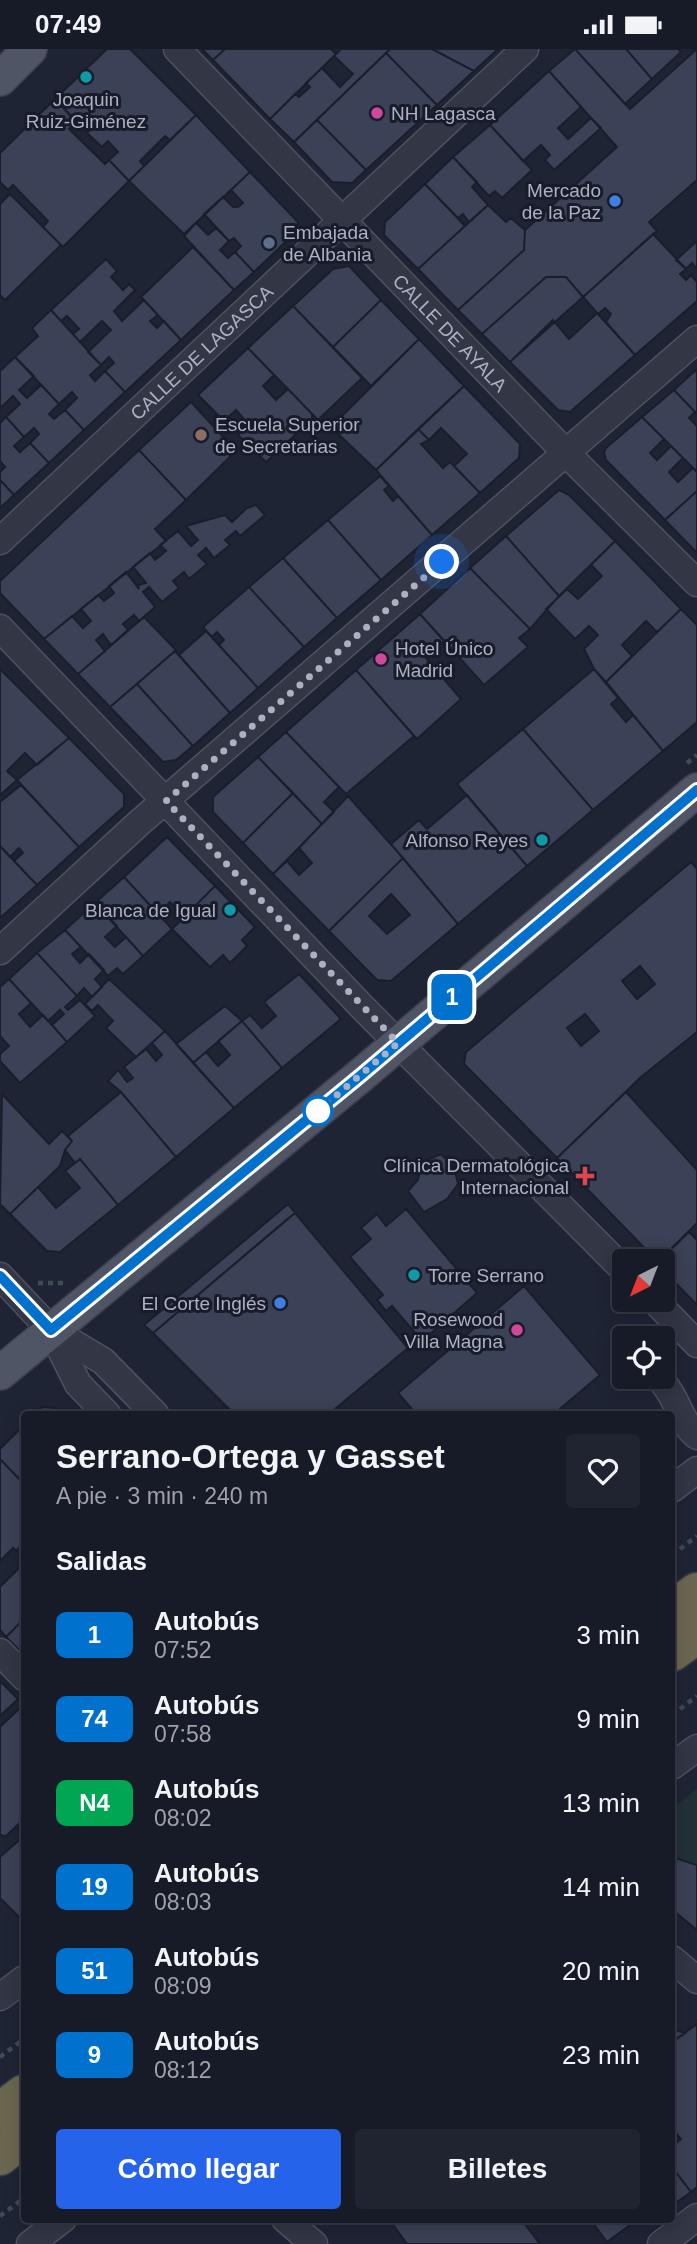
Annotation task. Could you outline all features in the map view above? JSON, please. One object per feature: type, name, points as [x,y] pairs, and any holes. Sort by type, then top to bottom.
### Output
[{"type":"highway","points":[[675,1609],[697,1592]]},
{"type":"highway","points":[[675,1650],[697,1633]]},
{"type":"highway","points":[[0,2112],[21,2096]]},
{"type":"highway","points":[[0,2156],[21,2139]]},
{"type":"main road","points":[[0,79],[30,49]]},
{"type":"main road","points":[[0,1373],[398,1043],[697,790]]},
{"type":"street","name":"CALLE DE AYALA","points":[[177,49],[567,454],[697,583]]},
{"type":"street","name":"CALLE DE LAGASCA","points":[[0,541],[525,49]]},
{"type":"street","points":[[0,950],[166,801],[697,339]]},
{"type":"street","points":[[0,628],[398,1043],[612,1258]]},
{"type":"street","points":[[0,1276],[51,1330],[103,1361],[152,1411]]},
{"type":"street","points":[[667,1313],[697,1344]]},
{"type":"street","points":[[51,1330],[78,1384],[104,1411]]},
{"type":"street","points":[[697,1408],[690,1392],[669,1379],[688,1429],[697,1436]]},
{"type":"street","points":[[675,1487],[697,1470]]},
{"type":"street","points":[[0,1652],[21,1674]]},
{"type":"street","points":[[675,1764],[697,1748]]},
{"type":"street","points":[[675,1962],[697,1980]]},
{"type":"street","points":[[0,1997],[21,1981]]},
{"type":"street","points":[[661,2244],[697,2217]]},
{"type":"street","points":[[30,2244],[58,2223]]},
{"type":"street","points":[[290,2223],[314,2244]]},
{"type":"path","points":[[675,1553],[697,1536]]},
{"type":"path","points":[[675,1713],[697,1696]]},
{"type":"path","points":[[0,2057],[21,2041]]},
{"type":"path","points":[[0,2216],[21,2200]]},
{"type":"shaded area","points":[[697,1789],[697,1865],[675,1858],[675,1806]]},
{"type":"building","points":[[107,49],[130,49],[196,115],[170,140],[165,136],[140,161],[144,166],[129,181],[109,160],[118,152],[108,141],[102,147],[87,133],[93,127],[84,118],[78,124],[55,99]]},
{"type":"building","points":[[202,49],[225,49],[213,60]]},
{"type":"building","points":[[225,49],[331,49],[336,54],[270,119],[213,60]]},
{"type":"building","points":[[341,49],[390,49],[294,142],[270,119],[295,94],[299,97],[310,87],[306,83],[322,68],[340,87],[353,74],[334,56]]},
{"type":"building","points":[[390,49],[432,49],[474,71],[437,105],[386,53]]},
{"type":"building","points":[[432,49],[498,49],[474,71]]},
{"type":"building","name":"Mercado de la Paz","points":[[575,49],[630,109],[697,49],[697,180],[649,222],[657,231],[583,297],[566,277],[546,277],[482,334],[458,310],[524,250],[525,230],[617,147],[549,71]]},
{"type":"building","points":[[575,49],[626,49],[652,79],[625,104]]},
{"type":"building","points":[[626,49],[678,49],[681,52],[652,79]]},
{"type":"building","name":"NH Lagasca","points":[[386,53],[437,105],[366,170],[317,120]]},
{"type":"building","points":[[549,71],[581,107],[558,128],[568,139],[591,118],[601,128],[554,170],[545,160],[550,155],[541,145],[523,161],[490,125]]},
{"type":"building","points":[[55,99],[77,122],[69,129],[105,164],[109,160],[129,181],[63,247],[43,227],[48,221],[13,185],[8,190],[0,182],[0,153]]},
{"type":"building","points":[[196,115],[250,172],[184,234],[129,181]]},
{"type":"building","points":[[317,120],[366,170],[352,183],[332,182],[294,142]]},
{"type":"building","points":[[490,125],[532,170],[502,198],[495,191],[489,196],[453,157]]},
{"type":"building","points":[[453,157],[477,182],[472,187],[488,205],[469,222],[463,214],[458,218],[425,184]]},
{"type":"building","points":[[250,172],[298,222],[296,232],[254,272],[235,252],[241,246],[234,238],[229,241],[204,214],[223,197],[233,207],[243,203],[231,190]]},
{"type":"building","points":[[425,184],[465,226],[418,269],[384,235],[385,222]]},
{"type":"building","points":[[10,194],[61,245],[5,300],[0,295],[0,204]]},
{"type":"building","points":[[488,205],[506,222],[511,218],[525,230],[524,250],[458,310],[418,269]]},
{"type":"building","points":[[196,223],[208,235],[216,228],[229,241],[220,250],[228,258],[235,252],[254,272],[234,290],[184,236]]},
{"type":"building","points":[[653,234],[686,269],[680,274],[686,280],[691,275],[697,282],[697,301],[635,355],[606,322],[611,314],[605,308],[598,314],[583,297]]},
{"type":"building","points":[[697,241],[697,269],[692,263],[686,269],[676,260]]},
{"type":"building","points":[[193,247],[234,290],[181,340],[141,297]]},
{"type":"building","points":[[106,259],[117,271],[111,277],[123,290],[129,284],[135,290],[114,311],[122,321],[144,300],[158,315],[150,321],[157,328],[164,321],[181,340],[125,392],[105,371],[114,363],[109,357],[101,365],[88,352],[111,330],[102,321],[80,342],[73,334],[79,329],[67,316],[61,321],[51,310]]},
{"type":"building","points":[[349,266],[381,300],[333,347],[293,306],[333,269]]},
{"type":"building","points":[[546,277],[566,277],[583,297],[510,362],[482,334]]},
{"type":"building","points":[[381,300],[419,339],[371,386],[333,347]]},
{"type":"building","points":[[293,306],[362,378],[318,420],[248,348]]},
{"type":"building","points":[[51,310],[101,365],[90,375],[95,381],[105,371],[125,392],[84,430],[65,410],[77,398],[72,392],[59,404],[15,357],[38,336],[32,328]]},
{"type":"building","points":[[597,313],[635,355],[570,412],[558,410],[510,362],[553,320],[569,339]]},
{"type":"building","points":[[419,339],[464,386],[376,470],[331,427]]},
{"type":"building","points":[[248,348],[274,375],[263,386],[276,400],[288,389],[312,414],[312,419],[266,462],[238,435],[249,425],[236,410],[224,421],[198,395]]},
{"type":"building","points":[[15,357],[34,376],[19,390],[27,398],[41,385],[59,404],[49,414],[54,419],[65,410],[84,430],[49,463],[30,443],[39,434],[34,428],[24,437],[6,417],[20,404],[13,396],[0,408],[0,371]]},
{"type":"building","points":[[697,369],[697,414],[674,390]]},
{"type":"building","points":[[464,386],[520,444],[519,458],[480,493],[454,466],[467,454],[441,428],[429,440],[418,429]]},
{"type":"building","points":[[674,390],[695,412],[689,418],[697,426],[697,472],[642,417]]},
{"type":"building","points":[[191,402],[236,451],[186,500],[139,450]]},
{"type":"building","points":[[6,417],[24,437],[14,446],[20,452],[30,443],[49,463],[14,495],[0,480],[0,472],[5,467],[0,461],[0,423]]},
{"type":"building","points":[[642,417],[664,439],[650,453],[657,460],[671,446],[683,458],[669,472],[678,482],[693,468],[697,472],[697,491],[665,520],[606,460],[604,453],[606,448]]},
{"type":"building","points":[[418,429],[429,440],[421,444],[443,468],[450,462],[480,493],[432,535],[376,470]]},
{"type":"building","points":[[139,450],[186,500],[155,529],[166,541],[44,639],[0,593],[0,581]]},
{"type":"building","points":[[380,476],[389,486],[384,490],[393,501],[398,496],[432,535],[381,580],[328,520]]},
{"type":"building","points":[[0,480],[14,495],[0,508]]},
{"type":"building","points":[[559,490],[569,495],[615,541],[559,596],[506,536]]},
{"type":"building","points":[[697,491],[697,553],[665,520]]},
{"type":"building","points":[[256,505],[265,515],[240,536],[236,531],[225,540],[230,545],[214,558],[206,548],[198,555],[207,564],[189,579],[184,572],[173,581],[179,588],[162,602],[149,587],[143,592],[155,607],[139,621],[134,615],[123,624],[128,630],[111,645],[103,634],[96,640],[105,651],[78,674],[44,639],[72,616],[83,628],[91,621],[81,609],[98,595],[104,601],[114,593],[109,586],[126,572],[139,589],[138,585],[146,583],[133,567],[150,553],[155,560],[166,551],[160,545],[178,531],[191,546],[198,540],[186,526],[225,515],[232,522],[247,508]]},
{"type":"building","points":[[328,520],[381,580],[337,618],[283,558]]},
{"type":"building","points":[[506,536],[559,596],[530,629],[470,568]]},
{"type":"building","points":[[615,541],[681,609],[657,632],[646,621],[622,645],[632,656],[606,682],[594,669],[584,649],[598,635],[589,626],[575,639],[546,609],[567,589],[578,599],[602,576],[591,565]]},
{"type":"building","points":[[283,558],[337,618],[304,647],[249,587]]},
{"type":"building","points":[[470,568],[530,629],[519,638],[528,647],[484,685],[420,614]]},
{"type":"building","points":[[249,587],[304,647],[258,688],[219,645],[224,640],[217,632],[212,637],[203,627]]},
{"type":"building","points":[[681,609],[697,625],[697,722],[663,751],[606,682]]},
{"type":"building","points":[[420,614],[444,641],[426,658],[461,699],[417,739],[356,670]]},
{"type":"building","points":[[144,617],[176,650],[110,707],[78,674]]},
{"type":"building","points":[[206,631],[258,688],[230,713],[179,655]]},
{"type":"building","points":[[175,651],[230,713],[193,746],[137,684]]},
{"type":"building","points":[[0,669],[69,738],[37,765],[25,753],[7,771],[17,780],[0,795]]},
{"type":"building","points":[[594,669],[618,698],[611,704],[626,722],[633,715],[663,751],[593,810],[523,729]]},
{"type":"building","points":[[356,670],[414,736],[346,794],[286,732]]},
{"type":"building","points":[[137,684],[193,746],[176,760],[163,762],[110,707]]},
{"type":"building","points":[[523,729],[593,810],[527,866],[457,784]]},
{"type":"building","points":[[286,732],[339,787],[324,802],[334,812],[322,824],[258,757]]},
{"type":"building","points":[[69,738],[124,794],[124,807],[79,847],[17,780]]},
{"type":"building","points":[[258,757],[293,793],[243,843],[213,812],[213,797]]},
{"type":"building","points":[[21,785],[79,847],[37,885],[14,861],[23,853],[19,848],[10,857],[0,846],[0,802]]},
{"type":"building","points":[[293,793],[322,824],[273,874],[243,843]]},
{"type":"building","points":[[467,795],[527,866],[458,924],[391,844],[419,820],[427,829]]},
{"type":"building","points":[[348,796],[403,858],[329,931],[273,874],[287,861],[299,875],[312,863],[299,848]]},
{"type":"building","points":[[167,837],[215,886],[184,917],[170,902],[158,914],[124,877]]},
{"type":"building","points":[[0,846],[37,885],[0,918]]},
{"type":"building","points":[[403,858],[458,924],[391,981],[377,980],[329,931]],"holes":[[[391,894],[410,915],[387,934],[369,916]]]},
{"type":"building","points":[[691,862],[697,869],[697,1032],[641,1077],[557,1158],[464,1064],[466,1052]],"holes":[[[640,966],[655,984],[637,999],[622,981]],[[585,1014],[599,1031],[581,1046],[567,1028]]]},
{"type":"building","points":[[124,877],[172,929],[143,956],[95,903]]},
{"type":"building","points":[[215,886],[255,927],[242,940],[247,946],[230,963],[223,955],[210,967],[172,929]]},
{"type":"building","points":[[95,903],[117,926],[105,937],[115,947],[126,937],[143,956],[123,974],[117,968],[108,976],[65,930]]},
{"type":"building","points":[[65,930],[81,947],[72,954],[80,963],[89,954],[104,970],[95,979],[102,987],[92,997],[84,988],[77,996],[37,953]]},
{"type":"building","points":[[37,953],[77,996],[65,1007],[68,1010],[80,1000],[95,1016],[67,1042],[52,1025],[64,1014],[60,1010],[48,1021],[9,979]]},
{"type":"building","points":[[299,974],[341,1019],[282,1068],[242,1021],[250,1015],[262,1028],[276,1016],[264,1002]]},
{"type":"building","points":[[9,979],[31,1003],[19,1014],[30,1027],[43,1015],[67,1042],[20,1083],[0,1061],[0,1054],[9,1046],[0,1036],[0,987]]},
{"type":"building","points":[[109,979],[165,1031],[136,1057],[106,1028],[113,1021],[98,1005],[92,1011],[85,1004]]},
{"type":"building","points":[[225,1006],[242,1021],[193,1063],[176,1044]]},
{"type":"building","points":[[242,1021],[282,1068],[234,1108],[193,1063],[206,1052],[218,1066],[230,1055],[218,1041]]},
{"type":"building","points":[[165,1031],[234,1108],[176,1157],[121,1092],[108,1081],[118,1070],[127,1082],[133,1078],[124,1067],[146,1049],[156,1061],[162,1055],[152,1043]]},
{"type":"building","points":[[121,1092],[176,1157],[118,1205],[80,1159],[75,1163],[65,1150],[72,1141],[68,1136]]},
{"type":"building","points":[[626,1092],[697,1170],[697,1223],[671,1249],[645,1249],[557,1158]]},
{"type":"building","points":[[2,1094],[49,1144],[62,1131],[72,1141],[65,1150],[60,1166],[10,1214],[0,1204]]},
{"type":"building","points":[[441,1154],[454,1167],[458,1184],[447,1199],[424,1212],[408,1191],[418,1180],[421,1163]]},
{"type":"building","points":[[80,1159],[118,1205],[60,1252],[47,1251],[10,1214],[38,1187],[56,1208],[80,1188],[65,1171]]},
{"type":"building","points":[[288,1204],[295,1213],[153,1333],[144,1325]]},
{"type":"building","name":"Torre Serrano","points":[[406,1209],[477,1293],[422,1341],[392,1306],[386,1311],[377,1300],[383,1295],[350,1257],[371,1239],[361,1228],[377,1214],[386,1226]]},
{"type":"building","name":"El Corte Inglés","points":[[295,1213],[408,1348],[333,1411],[231,1411],[153,1333]]},
{"type":"building","points":[[689,1232],[697,1240],[697,1305],[676,1283],[676,1249],[671,1249]]},
{"type":"building","name":"Rosewood Villa Magna","points":[[524,1286],[600,1375],[558,1411],[413,1411],[398,1393]]},
{"type":"building","points":[[42,1407],[56,1408],[59,1411],[38,1411]]},
{"type":"building","points":[[21,1428],[21,1481],[0,1459],[0,1449]]},
{"type":"building","points":[[0,1459],[21,1481],[21,1546],[16,1551],[13,1548],[0,1561]]},
{"type":"building","points":[[21,1566],[21,1622],[6,1637],[0,1630],[0,1587]]},
{"type":"building","points":[[21,1622],[21,1652],[6,1637]]},
{"type":"building","points":[[0,1681],[18,1699],[0,1716]]},
{"type":"building","points":[[21,1707],[21,1822],[6,1836],[0,1835],[0,1727]]},
{"type":"building","points":[[21,1839],[21,1919],[0,1898],[0,1857]]},
{"type":"building","points":[[675,1858],[697,1865],[697,1930],[675,1912]]},
{"type":"building","points":[[697,2024],[697,2187],[691,2192],[675,2171],[675,2144],[681,2139],[675,2132],[675,2040]]},
{"type":"building","points":[[675,2030],[685,2033],[675,2040]]},
{"type":"building","points":[[675,2171],[691,2192],[675,2203]]},
{"type":"building","points":[[392,2223],[524,2223],[540,2244],[407,2244]]},
{"type":"building","points":[[593,2223],[633,2223],[607,2242]]},
{"type":"bus line","name":"1","points":[[0,1276],[51,1330],[360,1076],[697,790]]},
{"type":"place","name":"Joaquin Ruiz-Giménez","points":[[86,77]]},
{"type":"place","name":"NH Lagasca","points":[[377,113]]},
{"type":"place","name":"Mercado de la Paz","points":[[615,201]]},
{"type":"place","name":"Embajada de Albania","points":[[269,243]]},
{"type":"place","name":"Escuela Superior de Secretarias","points":[[201,435]]},
{"type":"place","name":"Hotel Único Madrid","points":[[381,659]]},
{"type":"place","name":"Alfonso Reyes","points":[[542,840]]},
{"type":"place","name":"Blanca de Igual","points":[[230,910]]},
{"type":"place","name":"Clínica Dermatológica Internacional","points":[[585,1176]]},
{"type":"place","name":"Torre Serrano","points":[[414,1275]]},
{"type":"place","name":"El Corte Inglés","points":[[280,1303]]},
{"type":"place","name":"Rosewood Villa Magna","points":[[517,1330]]},
{"type":"route","points":[[318,1111],[316,1112],[398,1043],[166,801],[442,562]]}]
